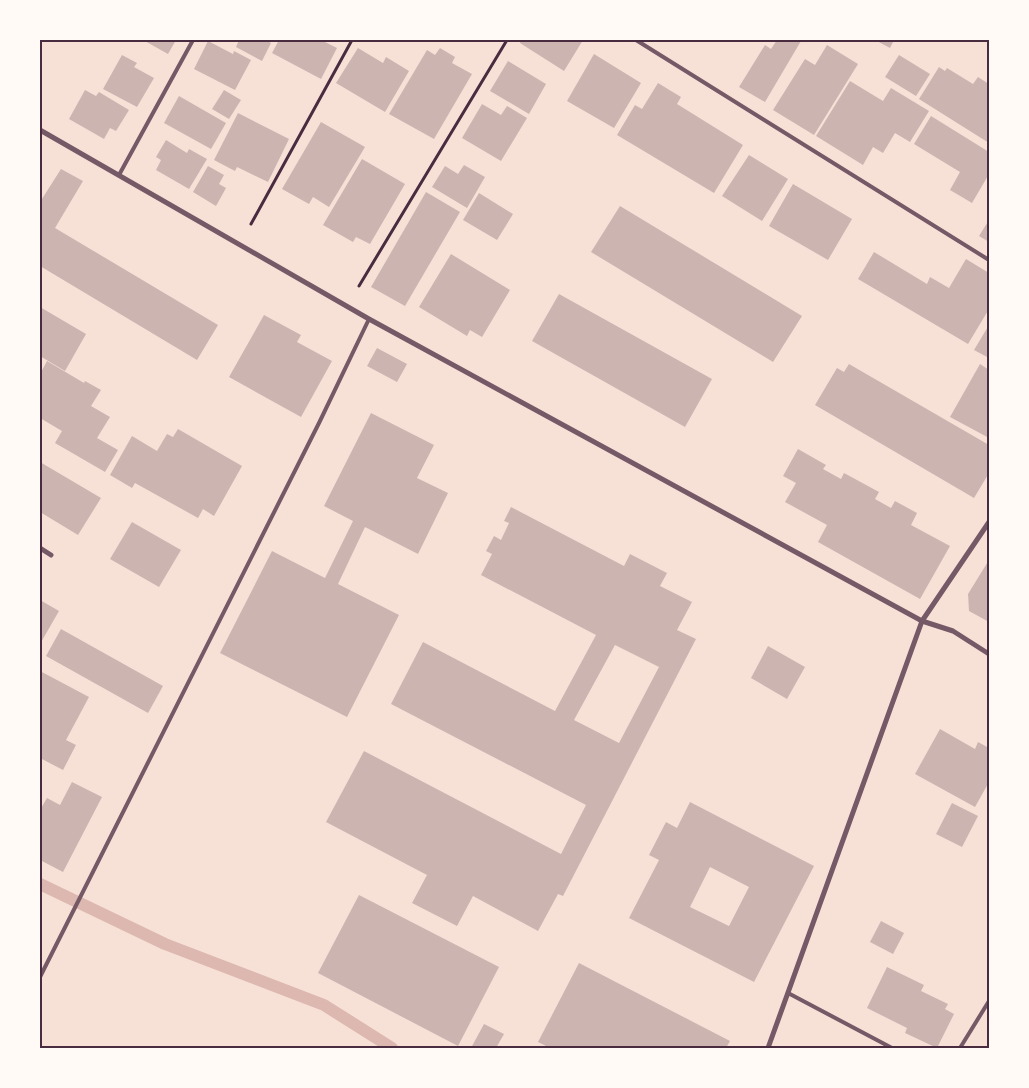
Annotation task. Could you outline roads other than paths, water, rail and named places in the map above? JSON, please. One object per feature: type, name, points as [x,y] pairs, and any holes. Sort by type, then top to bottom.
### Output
[{"type":"street","points":[[40,130],[369,319],[922,621],[953,631],[989,654]]},
{"type":"street","points":[[768,1048],[922,621],[989,522]]},
{"type":"street","points":[[40,548],[51,555]]},
{"type":"lane","points":[[119,175],[193,40]]},
{"type":"lane","points":[[636,40],[989,260]]},
{"type":"lane","points":[[40,977],[319,423],[369,319]]},
{"type":"lane","points":[[788,993],[892,1048]]},
{"type":"lane","points":[[960,1048],[989,1001]]},
{"type":"waterway","points":[[40,884],[165,944],[324,1005],[392,1048]]}]
